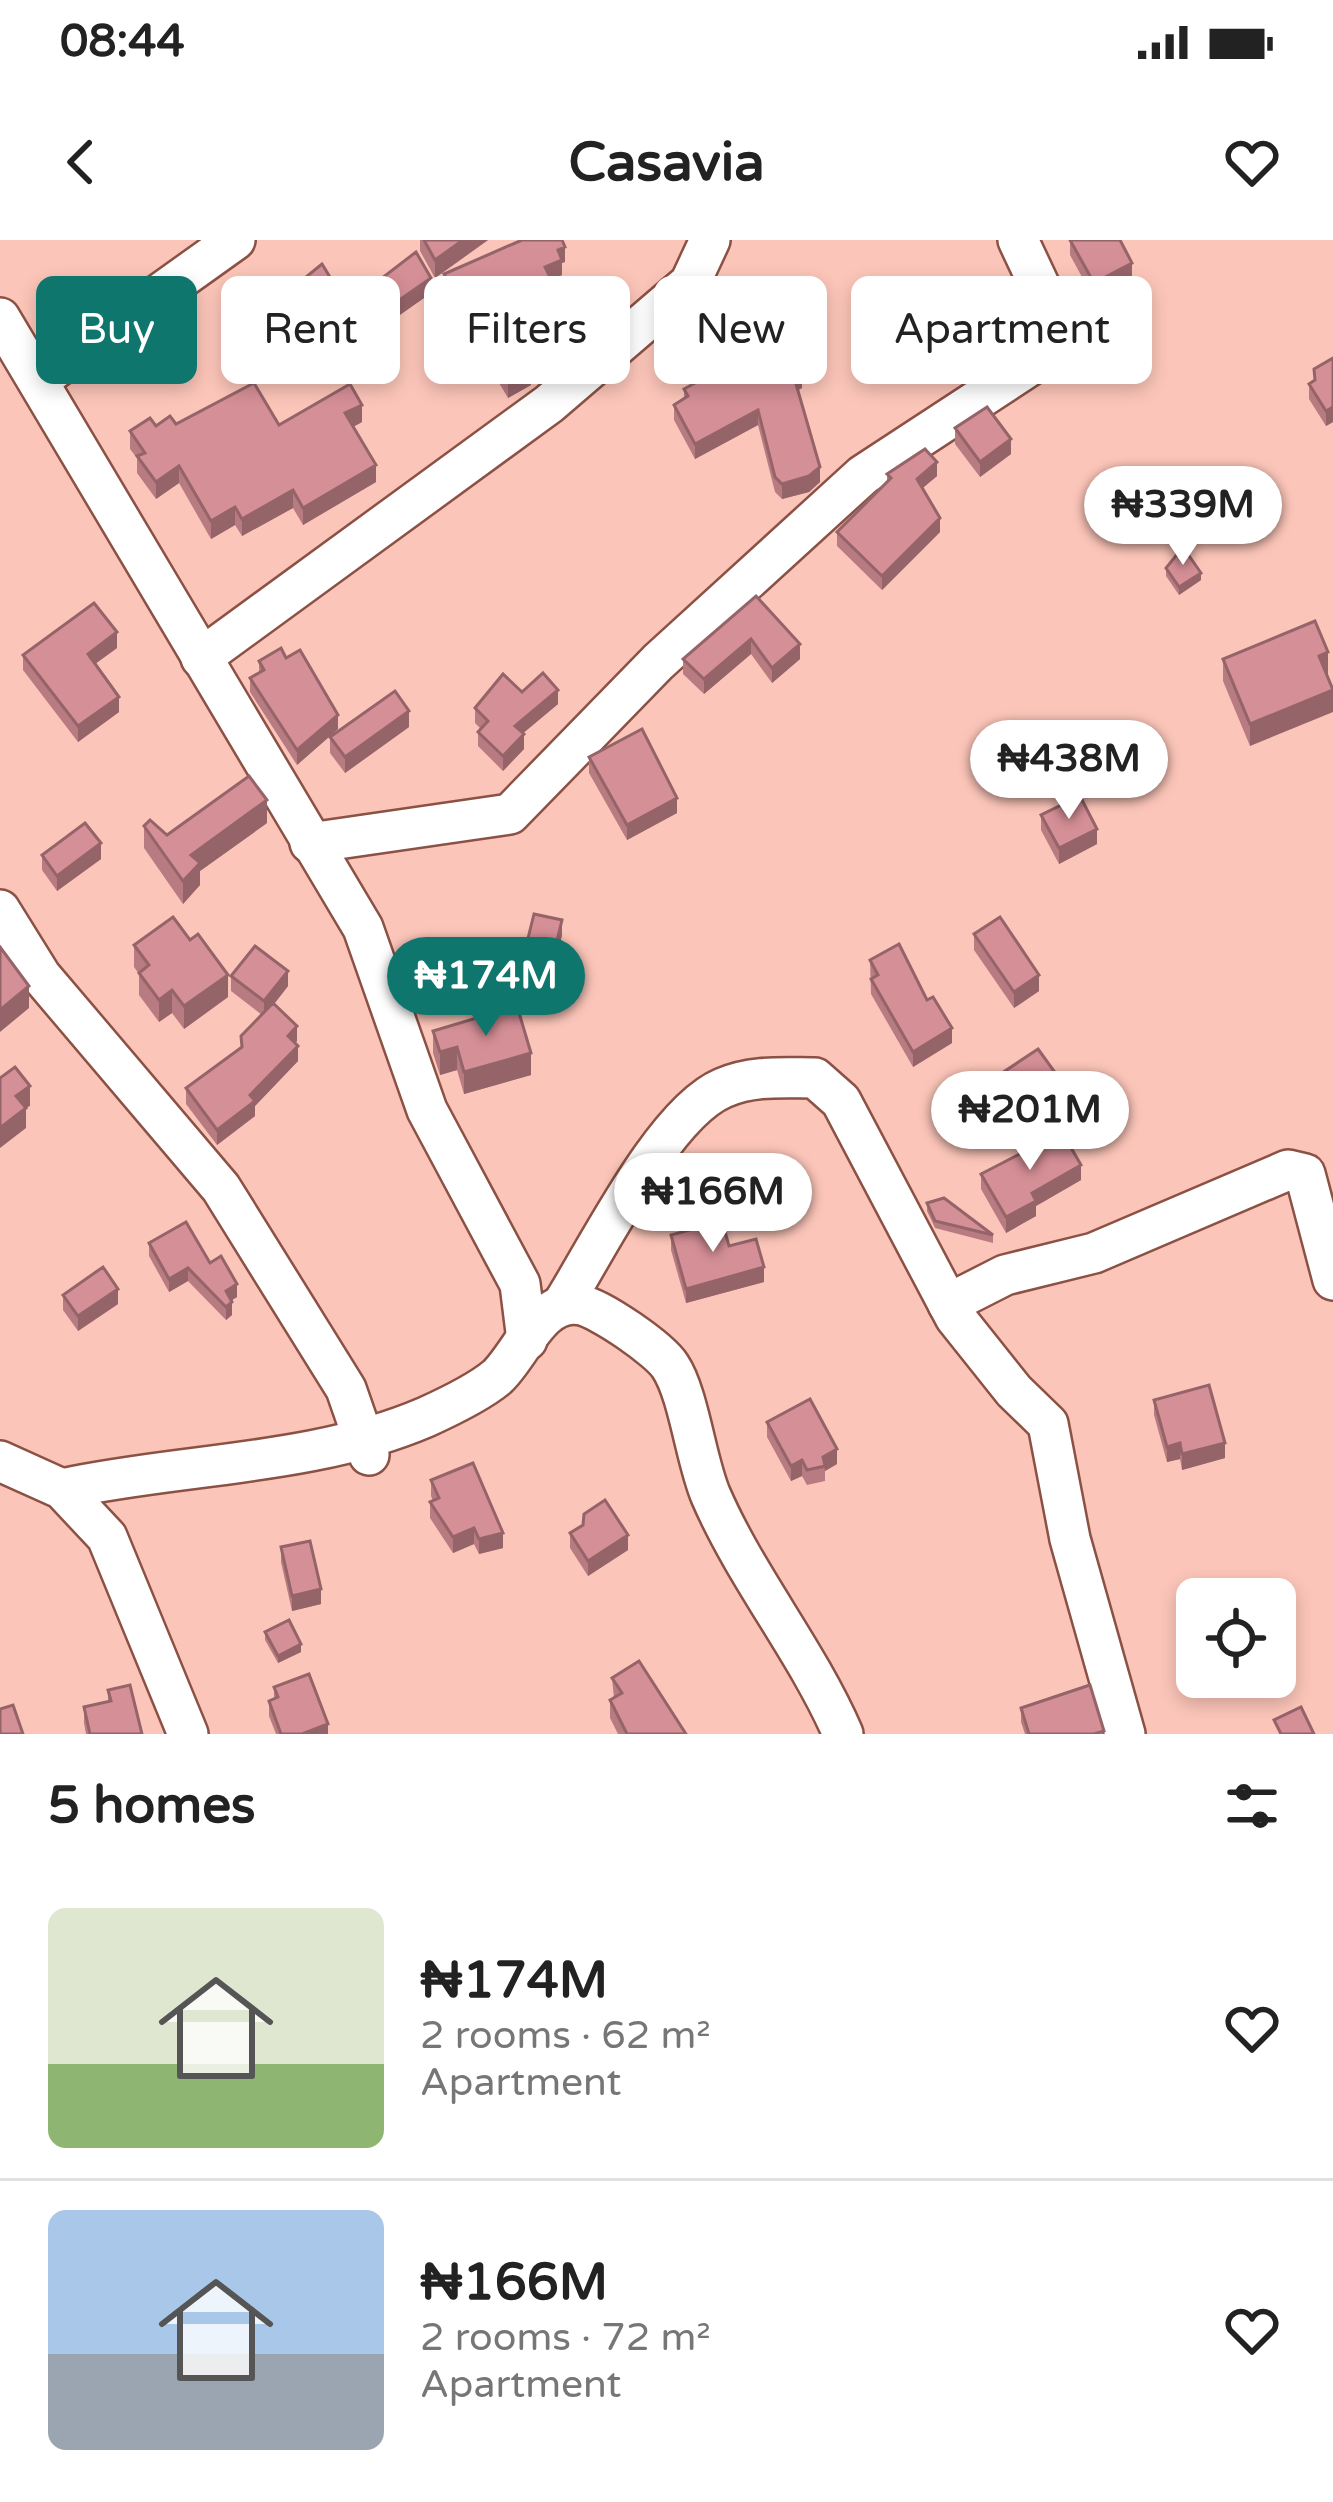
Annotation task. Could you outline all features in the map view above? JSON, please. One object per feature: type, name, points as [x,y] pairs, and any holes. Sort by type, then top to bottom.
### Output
[{"type":"street","points":[[184,276],[235,240]]},
{"type":"street","points":[[202,658],[549,404],[690,283],[710,240]]},
{"type":"street","points":[[310,843],[510,814],[658,662],[863,476],[1066,342],[1018,240]]},
{"type":"street","points":[[0,319],[36,377]]},
{"type":"street","points":[[40,384],[364,928],[427,1110],[520,1284],[527,1340]]},
{"type":"street","points":[[0,910],[41,976],[221,1188],[346,1389],[365,1445]]},
{"type":"street","points":[[62,1489],[133,1473],[365,1445],[492,1381],[538,1322],[562,1305],[681,1115],[720,1088],[757,1077],[815,1078],[841,1101],[948,1304],[1014,1391],[1048,1424],[1070,1539],[1125,1734]]},
{"type":"street","points":[[948,1304],[1005,1275],[1094,1252],[1288,1169],[1304,1174],[1333,1280]]},
{"type":"street","points":[[562,1305],[582,1305],[626,1329],[670,1366],[710,1493],[843,1734]]},
{"type":"street","points":[[0,1461],[62,1489],[107,1537],[188,1734]]},
{"type":"building","points":[[424,240],[463,240],[435,260]]},
{"type":"building","points":[[522,240],[562,240],[565,247],[558,250],[562,260],[545,267],[550,276],[444,274]]},
{"type":"building","points":[[1070,240],[1120,240],[1132,263],[1107,276],[1090,276]]},
{"type":"building","points":[[416,252],[430,276],[424,276],[424,283],[400,300],[400,276],[385,276]]},
{"type":"building","points":[[322,264],[329,276],[307,276]]},
{"type":"building","points":[[1333,358],[1333,407],[1326,411],[1309,384],[1315,380],[1314,369]]},
{"type":"building","points":[[255,384],[279,425],[350,384],[362,405],[345,413],[376,465],[303,508],[293,490],[242,519],[235,507],[211,521],[179,466],[156,482],[137,456],[145,453],[130,431],[150,418],[156,426],[170,416],[176,424]]},
{"type":"building","points":[[693,384],[796,384],[820,467],[809,476],[782,484],[775,477],[758,410],[695,444],[674,405],[688,396],[684,389]]},
{"type":"building","points":[[987,407],[1011,439],[980,462],[955,428]]},
{"type":"building","points":[[925,449],[937,462],[917,479],[940,518],[882,576],[837,532],[891,478],[887,474]]},
{"type":"building","points":[[1188,479],[1211,509],[1188,537],[1159,502]]},
{"type":"building","points":[[1183,547],[1201,573],[1179,587],[1166,568]]},
{"type":"building","points":[[756,596],[800,644],[772,668],[751,639],[704,679],[683,659]]},
{"type":"building","points":[[94,603],[117,632],[88,654],[119,697],[78,726],[23,655]]},
{"type":"building","points":[[1315,621],[1328,652],[1319,656],[1333,690],[1250,724],[1223,659]]},
{"type":"building","points":[[281,648],[286,658],[300,650],[338,715],[297,750],[250,678],[264,670],[259,661]]},
{"type":"building","points":[[543,673],[558,690],[515,726],[524,734],[503,756],[478,732],[488,721],[475,708],[503,674],[522,692]]},
{"type":"building","points":[[395,691],[409,711],[345,757],[330,737]]},
{"type":"building","points":[[642,729],[677,798],[627,825],[589,757]]},
{"type":"building","points":[[249,776],[267,800],[191,855],[200,863],[183,881],[144,826],[150,820],[167,835]]},
{"type":"building","points":[[1080,796],[1097,829],[1059,848],[1041,815]]},
{"type":"building","points":[[85,823],[101,843],[57,876],[42,855]]},
{"type":"building","points":[[534,914],[562,920],[547,981],[519,975]]},
{"type":"building","points":[[173,917],[190,940],[198,934],[228,975],[184,1006],[172,990],[159,1000],[139,973],[149,965],[134,945]]},
{"type":"building","points":[[1000,917],[1039,975],[1014,992],[974,934]]},
{"type":"building","points":[[899,944],[927,1000],[933,997],[952,1028],[913,1052],[871,979],[878,975],[870,960]]},
{"type":"building","points":[[255,946],[288,971],[264,1001],[231,976]]},
{"type":"building","points":[[0,947],[29,986],[0,1010]]},
{"type":"building","points":[[273,1003],[297,1026],[288,1036],[298,1046],[250,1095],[255,1101],[217,1130],[186,1088],[242,1047],[241,1036]]},
{"type":"building","points":[[517,1006],[531,1053],[464,1072],[457,1047],[440,1052],[433,1031]]},
{"type":"building","points":[[1038,1049],[1054,1071],[1013,1097],[999,1075]]},
{"type":"building","points":[[15,1067],[30,1086],[16,1096],[26,1108],[0,1128],[0,1078]]},
{"type":"building","points":[[1062,1132],[1081,1165],[1032,1193],[1036,1201],[1006,1217],[981,1174]]},
{"type":"building","points":[[944,1198],[993,1235],[935,1221],[927,1203]]},
{"type":"building","points":[[722,1221],[729,1246],[756,1239],[764,1267],[686,1289],[671,1235]]},
{"type":"building","points":[[186,1222],[210,1263],[221,1256],[237,1284],[226,1291],[232,1302],[226,1307],[188,1268],[169,1279],[149,1243]]},
{"type":"building","points":[[103,1267],[118,1289],[78,1316],[63,1295]]},
{"type":"building","points":[[1209,1385],[1225,1443],[1182,1454],[1180,1443],[1167,1447],[1154,1400]]},
{"type":"building","points":[[810,1399],[837,1449],[823,1457],[825,1466],[807,1470],[802,1460],[791,1466],[767,1422]]},
{"type":"building","points":[[473,1463],[503,1533],[479,1539],[474,1528],[453,1537],[430,1502],[439,1498],[431,1480]]},
{"type":"building","points":[[605,1500],[628,1535],[588,1561],[570,1533],[583,1525],[584,1514]]},
{"type":"building","points":[[310,1541],[321,1589],[292,1596],[281,1547]]},
{"type":"building","points":[[289,1620],[301,1644],[278,1656],[265,1632]]},
{"type":"building","points":[[639,1661],[686,1734],[627,1734],[610,1700],[622,1693],[612,1678]]},
{"type":"building","points":[[309,1674],[328,1724],[302,1734],[281,1734],[269,1701],[278,1697],[274,1687]]},
{"type":"building","points":[[130,1685],[142,1734],[90,1734],[84,1707],[111,1701],[108,1690]]},
{"type":"building","points":[[1090,1685],[1104,1731],[1029,1734],[1021,1708]]},
{"type":"building","points":[[13,1705],[23,1734],[0,1734],[0,1709]]},
{"type":"building","points":[[1301,1707],[1314,1734],[1281,1734],[1274,1720]]}]
